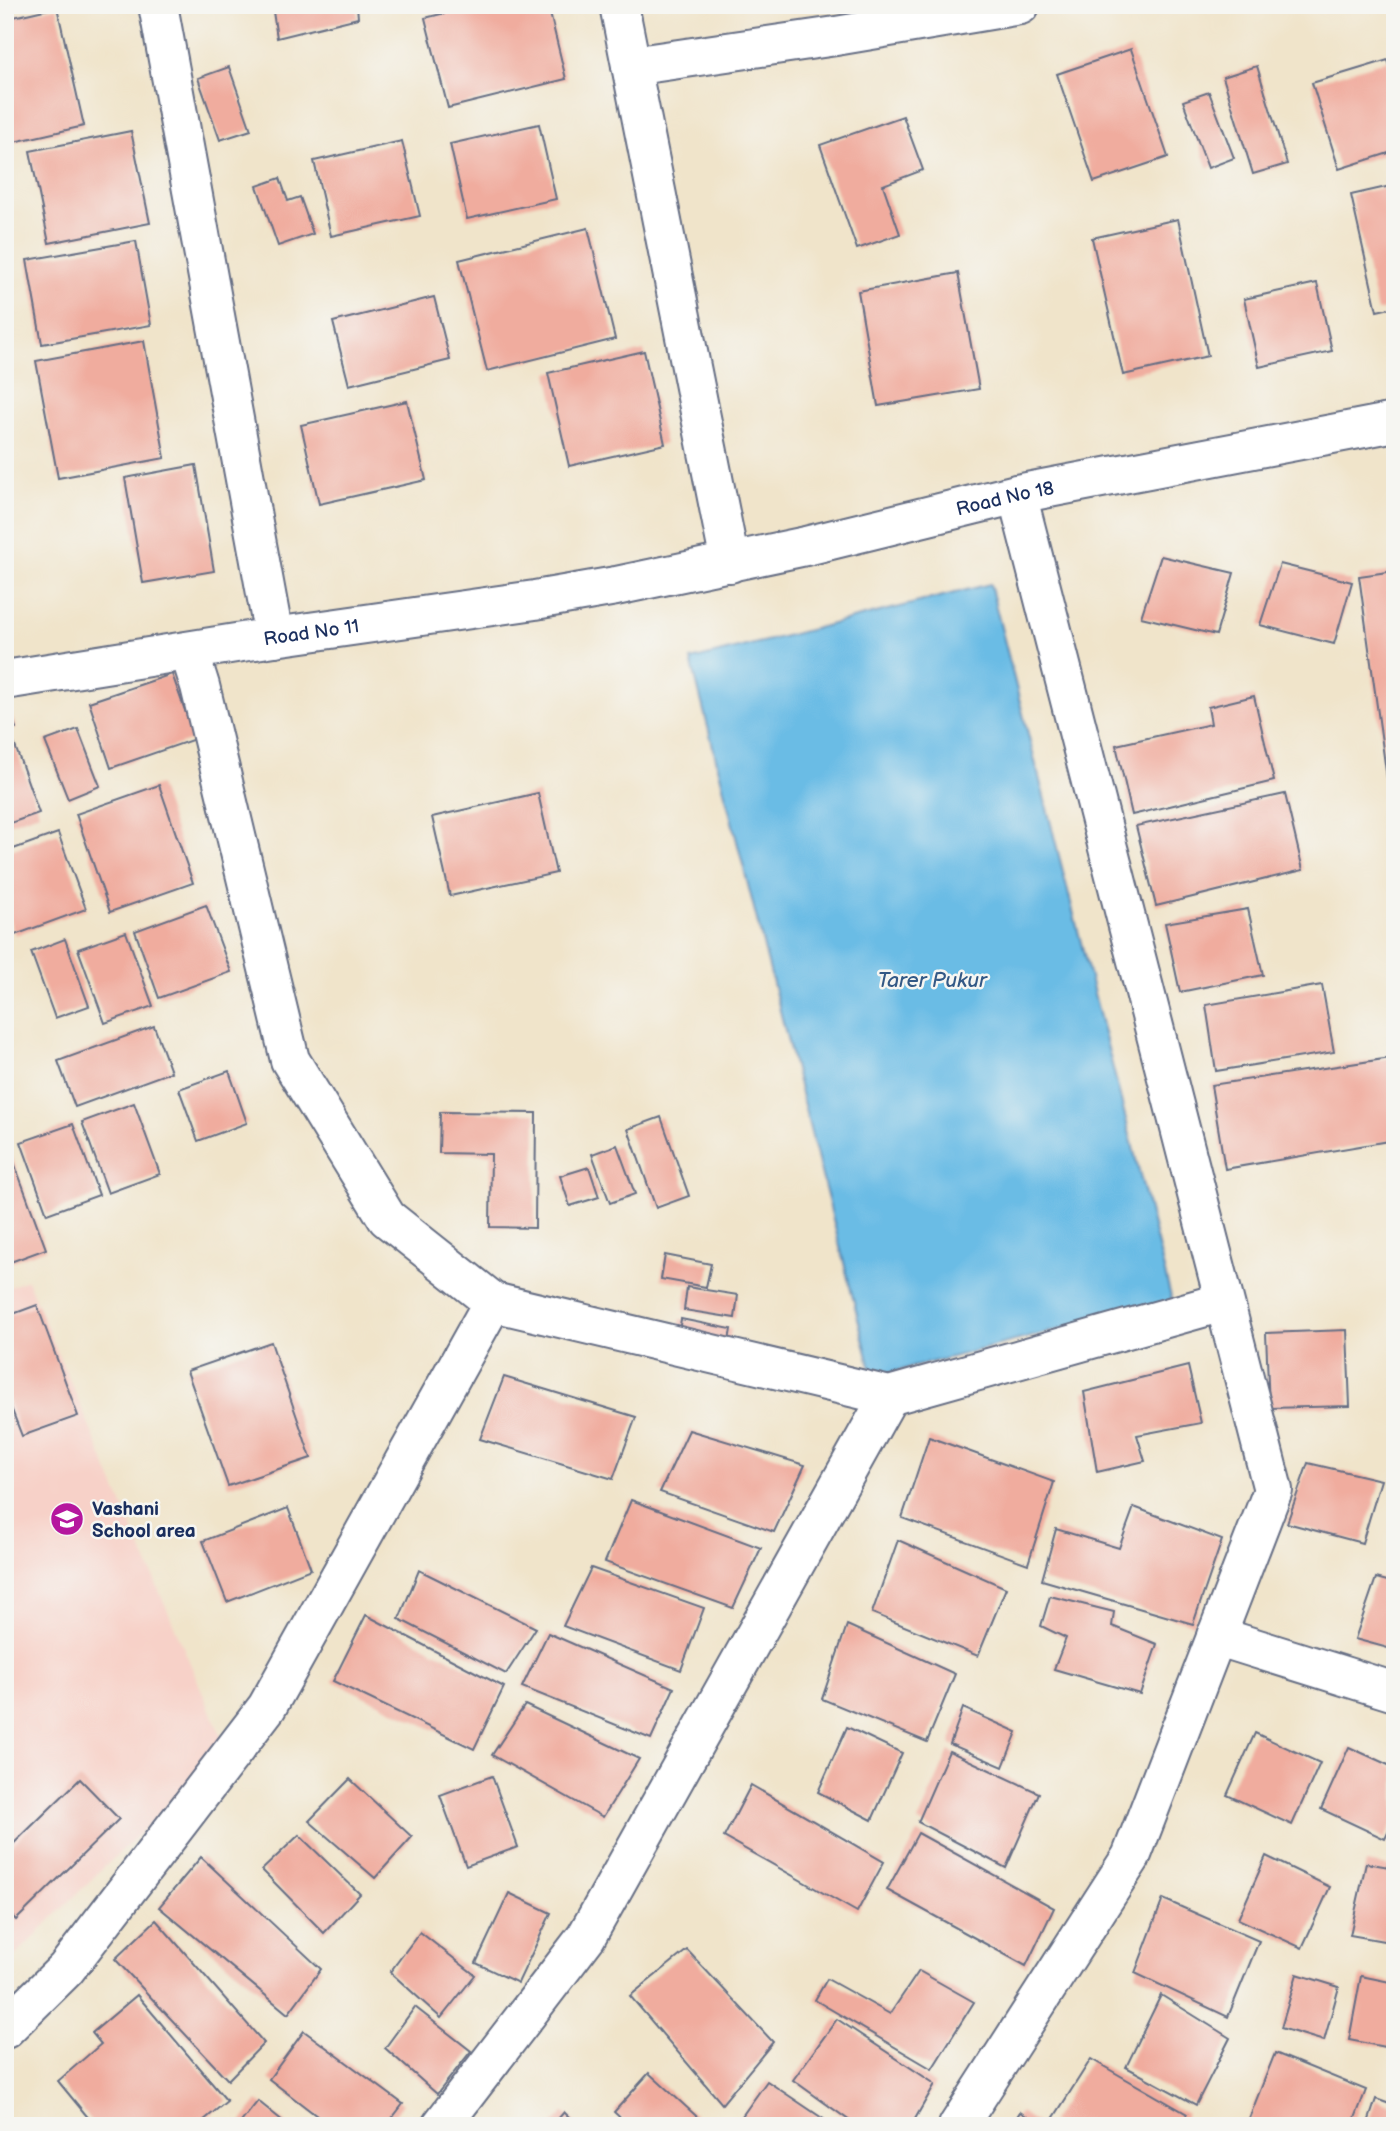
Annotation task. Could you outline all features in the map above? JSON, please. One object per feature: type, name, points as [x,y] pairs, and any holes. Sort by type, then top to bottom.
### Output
[{"type":"street","points":[[158,5],[274,637]]},
{"type":"street","points":[[619,5],[730,564]]},
{"type":"street","points":[[631,66],[836,36],[937,12],[1020,5]]},
{"type":"street","name":"Road No 18","points":[[616,586],[730,564],[1017,494],[1395,422]]},
{"type":"street","points":[[958,2126],[1131,1857],[1273,1490],[1017,494]]},
{"type":"street","name":"Road No 11","points":[[5,680],[616,586]]},
{"type":"street","points":[[189,650],[290,1060],[387,1218],[493,1302],[888,1396],[1223,1302]]},
{"type":"street","points":[[5,2029],[66,1969],[267,1707],[493,1302]]},
{"type":"street","points":[[441,2126],[586,1937],[888,1396]]},
{"type":"street","points":[[1216,1636],[1395,1692]]},
{"type":"shaded area","name":"Vashani School area","points":[[27,1280],[227,1750],[5,1966],[5,1289]]},
{"type":"water","name":"Tarer Pukur","points":[[990,584],[1172,1301],[873,1377],[691,660]]},
{"type":"building","points":[[272,5],[357,5],[358,18],[277,38]]},
{"type":"building","points":[[477,5],[548,5],[566,79],[448,108],[425,18]]},
{"type":"building","points":[[57,7],[84,126],[5,144],[5,19]]},
{"type":"building","points":[[1131,49],[1168,157],[1094,182],[1057,74]]},
{"type":"building","points":[[1388,60],[1395,81],[1395,151],[1339,169],[1312,83]]},
{"type":"building","points":[[1257,66],[1287,164],[1253,174],[1223,77]]},
{"type":"building","points":[[229,67],[251,130],[220,140],[198,78]]},
{"type":"building","points":[[1209,92],[1234,158],[1208,168],[1183,101]]},
{"type":"building","points":[[903,116],[923,170],[883,185],[900,234],[857,249],[820,145]]},
{"type":"building","points":[[539,124],[556,199],[467,219],[450,144]]},
{"type":"building","points":[[131,131],[150,223],[49,243],[30,151]]},
{"type":"building","points":[[402,141],[420,216],[331,236],[314,161]]},
{"type":"building","points":[[280,178],[288,201],[300,197],[313,234],[278,246],[257,186]]},
{"type":"building","points":[[1395,185],[1395,307],[1377,311],[1351,195]]},
{"type":"building","points":[[1178,219],[1208,356],[1123,375],[1092,238]]},
{"type":"building","points":[[588,228],[615,339],[487,371],[459,260]]},
{"type":"building","points":[[136,241],[151,325],[42,344],[27,260]]},
{"type":"building","points":[[958,273],[979,389],[878,406],[858,291]]},
{"type":"building","points":[[1317,283],[1332,351],[1259,367],[1244,299]]},
{"type":"building","points":[[434,297],[450,360],[349,385],[333,322]]},
{"type":"building","points":[[144,341],[165,458],[58,478],[36,361]]},
{"type":"building","points":[[644,351],[665,444],[569,466],[548,373]]},
{"type":"building","points":[[407,401],[426,480],[319,504],[301,425]]},
{"type":"building","points":[[196,465],[214,571],[143,583],[125,478]]},
{"type":"building","points":[[1161,556],[1234,573],[1216,635],[1141,617]]},
{"type":"building","points":[[1280,564],[1352,582],[1334,644],[1260,625]]},
{"type":"building","points":[[1395,571],[1395,822],[1393,822],[1359,576]]},
{"type":"building","points":[[172,674],[195,739],[111,768],[89,702]]},
{"type":"building","points":[[1254,696],[1274,781],[1132,815],[1116,745],[1211,724],[1208,707]]},
{"type":"building","points":[[5,699],[16,728],[5,732]]},
{"type":"building","points":[[78,729],[100,786],[68,799],[45,741]]},
{"type":"building","points":[[14,743],[39,813],[5,825],[5,746]]},
{"type":"building","points":[[159,785],[193,883],[110,912],[76,814]]},
{"type":"building","points":[[538,793],[556,873],[450,896],[432,817]]},
{"type":"building","points":[[1285,794],[1303,870],[1156,906],[1136,826]]},
{"type":"building","points":[[58,833],[86,909],[15,935],[5,907],[5,852]]},
{"type":"building","points":[[206,905],[231,972],[159,998],[135,931]]},
{"type":"building","points":[[1248,909],[1263,975],[1180,992],[1165,923]]},
{"type":"building","points":[[126,932],[153,1006],[105,1023],[78,949]]},
{"type":"building","points":[[65,939],[89,1006],[55,1018],[31,952]]},
{"type":"building","points":[[1322,985],[1334,1052],[1216,1071],[1206,1005]]},
{"type":"building","points":[[154,1026],[171,1072],[75,1107],[58,1061]]},
{"type":"building","points":[[1391,1058],[1395,1081],[1395,1140],[1225,1169],[1211,1085]]},
{"type":"building","points":[[229,1071],[247,1123],[198,1141],[179,1089]]},
{"type":"building","points":[[134,1103],[160,1174],[108,1193],[82,1122]]},
{"type":"building","points":[[440,1112],[536,1113],[535,1228],[490,1227],[491,1154],[439,1153]]},
{"type":"building","points":[[661,1117],[689,1196],[656,1208],[628,1129]]},
{"type":"building","points":[[73,1124],[99,1195],[47,1214],[21,1142]]},
{"type":"building","points":[[5,1138],[46,1249],[5,1264]]},
{"type":"building","points":[[617,1145],[635,1194],[610,1203],[592,1154]]},
{"type":"building","points":[[589,1167],[599,1197],[570,1206],[560,1176]]},
{"type":"building","points":[[665,1255],[711,1264],[706,1287],[661,1279]]},
{"type":"building","points":[[687,1287],[738,1295],[735,1318],[684,1310]]},
{"type":"building","points":[[37,1305],[78,1416],[22,1436],[5,1392],[5,1317]]},
{"type":"building","points":[[681,1319],[731,1329],[728,1347],[678,1337]]},
{"type":"building","points":[[1347,1330],[1350,1406],[1269,1408],[1266,1333]]},
{"type":"building","points":[[271,1342],[311,1458],[228,1486],[187,1371]]},
{"type":"building","points":[[1188,1366],[1201,1423],[1137,1435],[1145,1461],[1097,1472],[1084,1392]]},
{"type":"building","points":[[504,1377],[636,1417],[613,1479],[480,1439]]},
{"type":"building","points":[[689,1430],[805,1465],[774,1532],[660,1492]]},
{"type":"building","points":[[929,1437],[1054,1482],[1028,1564],[902,1518]]},
{"type":"building","points":[[1308,1463],[1381,1480],[1362,1543],[1287,1523]]},
{"type":"building","points":[[631,1500],[761,1548],[733,1608],[605,1562]]},
{"type":"building","points":[[1134,1507],[1222,1540],[1193,1624],[1042,1580],[1056,1529],[1119,1548]]},
{"type":"building","points":[[288,1508],[311,1569],[227,1602],[203,1541]]},
{"type":"building","points":[[898,1540],[1006,1588],[978,1656],[872,1613]]},
{"type":"building","points":[[591,1568],[704,1608],[681,1670],[563,1626]]},
{"type":"building","points":[[419,1570],[536,1628],[506,1674],[399,1619]]},
{"type":"building","points":[[1376,1578],[1395,1583],[1395,1650],[1355,1639]]},
{"type":"building","points":[[1050,1596],[1114,1612],[1112,1626],[1157,1644],[1140,1694],[1054,1669],[1066,1638],[1041,1626]]},
{"type":"building","points":[[366,1615],[504,1687],[474,1749],[333,1681]]},
{"type":"building","points":[[847,1625],[955,1674],[927,1742],[822,1699]]},
{"type":"building","points":[[548,1633],[674,1688],[651,1739],[522,1687]]},
{"type":"building","points":[[525,1705],[639,1759],[603,1817],[492,1755]]},
{"type":"building","points":[[963,1708],[1017,1732],[1003,1767],[950,1744]]},
{"type":"building","points":[[847,1727],[902,1753],[872,1820],[818,1792]]},
{"type":"building","points":[[1255,1733],[1320,1763],[1292,1825],[1227,1795]]},
{"type":"building","points":[[1349,1747],[1395,1768],[1395,1818],[1385,1839],[1321,1809]]},
{"type":"building","points":[[949,1751],[1039,1793],[1006,1868],[918,1822]]},
{"type":"building","points":[[492,1776],[518,1847],[466,1866],[440,1795]]},
{"type":"building","points":[[80,1779],[119,1819],[16,1920],[5,1909],[5,1852]]},
{"type":"building","points":[[350,1779],[412,1837],[375,1878],[309,1821]]},
{"type":"building","points":[[751,1785],[884,1862],[857,1912],[724,1837]]},
{"type":"building","points":[[918,1833],[1054,1908],[1026,1966],[887,1890]]},
{"type":"building","points":[[299,1835],[360,1894],[324,1933],[262,1870]]},
{"type":"building","points":[[1266,1856],[1330,1887],[1302,1948],[1238,1919]]},
{"type":"building","points":[[201,1857],[321,1969],[288,2014],[159,1907]]},
{"type":"building","points":[[1366,1863],[1395,1868],[1395,1943],[1350,1935]]},
{"type":"building","points":[[509,1893],[551,1913],[518,1983],[476,1963]]},
{"type":"building","points":[[1163,1899],[1259,1941],[1228,2017],[1135,1973]]},
{"type":"building","points":[[156,1920],[264,2043],[228,2080],[115,1959]]},
{"type":"building","points":[[420,1932],[475,1975],[441,2018],[390,1972]]},
{"type":"building","points":[[687,1950],[773,2042],[722,2104],[630,1996]]},
{"type":"building","points":[[919,1971],[974,2002],[932,2069],[815,2000],[827,1979],[890,2014]]},
{"type":"building","points":[[1297,1974],[1339,1987],[1324,2041],[1281,2028]]},
{"type":"building","points":[[1361,1976],[1395,1983],[1395,2049],[1349,2040]]},
{"type":"building","points":[[137,1995],[227,2101],[197,2126],[95,2126],[58,2081],[101,2044],[92,2033]]},
{"type":"building","points":[[1161,1995],[1230,2038],[1196,2105],[1126,2067]]},
{"type":"building","points":[[415,2007],[471,2051],[437,2094],[385,2048]]},
{"type":"building","points":[[837,2019],[935,2084],[911,2126],[857,2126],[793,2080]]},
{"type":"building","points":[[304,2031],[403,2104],[386,2126],[330,2126],[269,2079]]},
{"type":"building","points":[[1275,2053],[1366,2090],[1352,2126],[1246,2126]]},
{"type":"building","points":[[1091,2059],[1187,2114],[1181,2126],[1057,2126],[1051,2122]]},
{"type":"building","points":[[649,2073],[705,2124],[629,2126],[614,2112]]},
{"type":"building","points":[[767,2081],[834,2126],[735,2126]]},
{"type":"building","points":[[1376,2099],[1395,2106],[1393,2126],[1367,2126]]},
{"type":"building","points":[[258,2101],[289,2126],[238,2126]]},
{"type":"building","points":[[564,2112],[578,2126],[552,2126]]},
{"type":"building","points":[[1020,2112],[1042,2126],[1011,2126]]},
{"type":"place","name":"Vashani School area","points":[[67,1519]]}]
